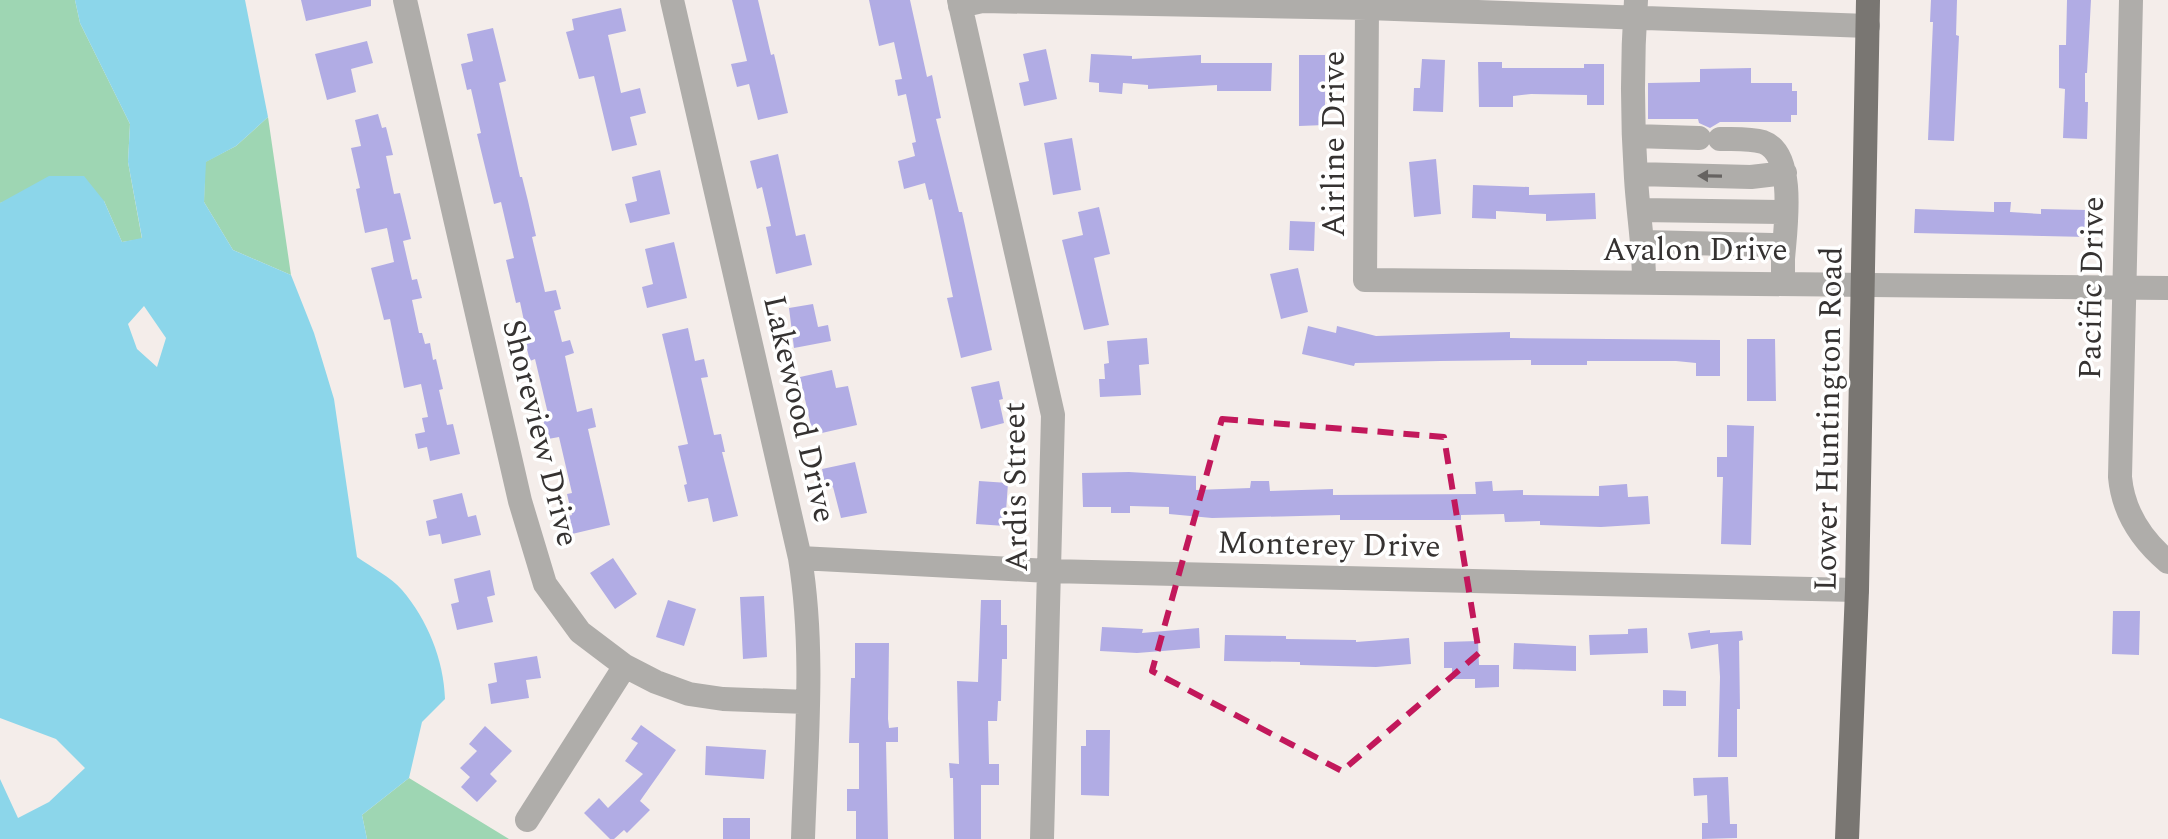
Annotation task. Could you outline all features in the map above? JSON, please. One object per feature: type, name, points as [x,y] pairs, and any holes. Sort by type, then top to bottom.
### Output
[{"type":"main road","name":"Lower Huntington Road","points":[[1847,839],[1865,284],[1868,0]]},
{"type":"street","name":"Shoreview Drive","points":[[405,0],[520,501],[545,584],[580,632],[625,666],[656,682],[689,694],[723,699],[808,702]]},
{"type":"street","name":"Lakewood Drive","points":[[672,0],[800,558],[807,601],[808,702],[803,839]]},
{"type":"street","name":"Pacific Drive","points":[[2131,0],[2121,494],[2125,507],[2147,540],[2168,562]]},
{"type":"street","points":[[960,3],[1635,8],[1868,26]]},
{"type":"street","name":"Ardis Street","points":[[960,3],[1053,415],[1042,839]]},
{"type":"street","name":"Airline Drive","points":[[1365,280],[1367,8]]},
{"type":"street","points":[[1635,8],[1634,136],[1644,242],[1644,281]]},
{"type":"street","points":[[1634,136],[1764,142],[1773,148],[1785,173],[1783,270]]},
{"type":"street","points":[[1636,174],[1751,177],[1785,173]]},
{"type":"street","points":[[1640,210],[1786,212]]},
{"type":"street","points":[[1644,242],[1772,245],[1780,249],[1783,270]]},
{"type":"street","name":"Avalon Drive","points":[[1365,280],[1644,281],[1783,270],[1865,284],[2168,288]]},
{"type":"street","name":"Monterey Drive","points":[[800,558],[1049,571],[1857,590]]},
{"type":"street","points":[[527,820],[625,666]]},
{"type":"highlighted area","points":[[1222,419],[1444,437],[1479,653],[1342,771],[1152,671]]},
{"type":"green space","points":[[0,0],[75,0],[80,23],[130,124],[128,162],[142,239],[122,242],[104,201],[0,203]]},
{"type":"green space","points":[[268,117],[291,275],[233,250],[204,202],[205,162],[236,146]]},
{"type":"green space","points":[[409,778],[509,839],[367,839],[362,815]]},
{"type":"water","points":[[75,0],[245,0],[268,117],[236,146],[206,162],[204,202],[233,250],[291,275],[314,333],[334,399],[357,557],[392,581],[411,601],[438,655],[444,684],[445,699],[422,722],[409,778],[362,815],[367,839],[0,839],[0,779],[18,818],[49,802],[85,768],[56,739],[0,718],[0,203],[49,176],[84,176],[104,201],[122,242],[142,238],[128,162],[130,124],[80,23]],"holes":[[[144,306],[166,338],[157,367],[137,349],[128,324]]]},
{"type":"building","points":[[301,0],[371,0],[371,6],[306,21]]},
{"type":"building","points":[[732,0],[758,0],[788,113],[758,120],[749,84],[737,87],[731,64],[747,61]]},
{"type":"building","points":[[869,0],[910,0],[927,77],[932,75],[941,118],[936,119],[959,212],[962,212],[992,350],[961,358],[947,298],[953,297],[932,199],[929,200],[925,183],[904,189],[898,161],[915,156],[912,143],[916,142],[906,94],[898,96],[895,80],[902,79],[894,42],[879,46]]},
{"type":"building","points":[[1931,0],[1957,0],[1956,35],[1959,36],[1954,141],[1928,140],[1933,22],[1930,22]]},
{"type":"building","points":[[2067,0],[2091,0],[2085,73],[2087,139],[2063,138],[2065,89],[2059,88],[2059,45],[2066,45]]},
{"type":"building","points":[[621,8],[626,31],[608,35],[621,93],[640,88],[646,113],[630,117],[637,145],[612,151],[594,76],[579,79],[566,32],[574,30],[572,19]]},
{"type":"building","points":[[493,28],[506,81],[499,83],[536,236],[532,237],[545,292],[556,290],[561,309],[554,311],[562,342],[570,340],[574,353],[565,356],[577,412],[592,408],[596,427],[588,429],[610,525],[572,534],[567,494],[572,493],[559,437],[548,439],[543,419],[549,418],[535,359],[530,361],[520,302],[516,303],[506,260],[514,258],[501,202],[494,204],[477,134],[481,133],[471,89],[467,90],[461,64],[473,61],[467,34]]},
{"type":"building","points":[[367,41],[373,63],[351,69],[356,92],[327,100],[315,54]]},
{"type":"building","points":[[1046,49],[1057,99],[1024,106],[1019,83],[1029,81],[1023,54]]},
{"type":"building","points":[[1091,54],[1132,56],[1132,59],[1201,55],[1201,63],[1272,63],[1271,91],[1217,91],[1217,85],[1148,89],[1148,85],[1123,83],[1122,94],[1099,92],[1099,83],[1089,82]]},
{"type":"building","points":[[1299,55],[1325,55],[1325,125],[1299,126]]},
{"type":"building","points":[[1422,59],[1445,60],[1443,112],[1413,111],[1414,88],[1420,88]]},
{"type":"building","points":[[1478,62],[1502,62],[1502,68],[1584,68],[1584,64],[1604,64],[1604,105],[1587,105],[1587,95],[1531,94],[1513,96],[1513,107],[1479,107]]},
{"type":"building","points":[[1751,68],[1751,83],[1792,83],[1792,91],[1797,91],[1797,115],[1791,115],[1791,122],[1720,122],[1710,128],[1699,123],[1698,119],[1648,119],[1648,83],[1700,82],[1700,69]]},
{"type":"building","points":[[378,114],[382,128],[386,127],[393,155],[386,156],[394,194],[400,193],[411,239],[403,241],[412,280],[417,279],[422,298],[412,300],[419,333],[422,333],[425,344],[430,343],[433,360],[436,359],[447,425],[453,424],[460,454],[430,461],[427,447],[418,449],[415,434],[425,432],[422,418],[428,417],[421,384],[404,388],[390,319],[384,320],[371,268],[394,262],[387,228],[365,233],[356,189],[360,188],[351,148],[361,146],[355,120]]},
{"type":"building","points":[[1072,138],[1081,190],[1053,195],[1044,143]]},
{"type":"building","points":[[778,154],[796,236],[805,234],[812,265],[776,274],[766,227],[771,226],[762,187],[757,189],[750,161]]},
{"type":"building","points":[[1436,159],[1441,214],[1414,217],[1409,162]]},
{"type":"building","points":[[660,170],[670,214],[630,223],[625,204],[637,201],[632,177]]},
{"type":"building","points":[[1473,185],[1529,187],[1529,195],[1595,193],[1596,219],[1546,221],[1546,214],[1496,211],[1496,219],[1472,218]]},
{"type":"building","points":[[1994,202],[2011,202],[2010,212],[2041,214],[2041,209],[2087,210],[2087,237],[1914,233],[1915,209],[1994,212]]},
{"type":"building","points":[[1099,207],[1110,254],[1094,258],[1109,325],[1084,330],[1062,240],[1083,235],[1078,212]]},
{"type":"building","points":[[1290,221],[1315,222],[1314,251],[1289,250]]},
{"type":"building","points":[[674,242],[687,298],[647,308],[642,287],[653,284],[645,249]]},
{"type":"building","points":[[1298,268],[1308,312],[1281,319],[1270,274]]},
{"type":"building","points":[[813,304],[818,327],[828,325],[831,341],[794,348],[789,308]]},
{"type":"building","points":[[1308,326],[1336,333],[1337,326],[1376,336],[1510,332],[1510,338],[1720,340],[1720,376],[1696,376],[1696,363],[1676,361],[1587,361],[1587,365],[1531,365],[1531,360],[1440,361],[1355,363],[1354,366],[1302,354]]},
{"type":"building","points":[[688,328],[695,361],[704,359],[708,377],[701,378],[714,435],[721,434],[725,452],[722,452],[738,516],[713,522],[708,498],[688,502],[678,446],[688,444],[662,334]]},
{"type":"building","points":[[1147,338],[1149,364],[1139,365],[1141,395],[1100,397],[1099,379],[1105,379],[1104,364],[1109,363],[1107,341]]},
{"type":"building","points":[[1747,339],[1775,339],[1776,401],[1747,401]]},
{"type":"building","points":[[832,370],[836,388],[848,386],[857,425],[813,435],[800,377]]},
{"type":"building","points":[[999,381],[1004,423],[981,429],[971,387]]},
{"type":"building","points":[[1727,425],[1754,426],[1751,545],[1721,544],[1723,477],[1717,477],[1717,457],[1727,457]]},
{"type":"building","points":[[855,462],[867,513],[841,518],[833,487],[826,489],[822,469]]},
{"type":"building","points":[[1082,473],[1196,476],[1196,490],[1250,488],[1251,481],[1269,481],[1270,491],[1333,489],[1333,495],[1476,494],[1475,482],[1492,481],[1493,491],[1523,490],[1523,495],[1599,496],[1599,486],[1627,484],[1628,497],[1648,496],[1650,524],[1601,527],[1540,525],[1540,521],[1505,522],[1504,514],[1461,515],[1461,520],[1340,520],[1340,515],[1212,518],[1169,514],[1169,507],[1130,506],[1130,513],[1111,513],[1111,507],[1083,507]]},
{"type":"building","points":[[979,481],[1008,483],[1005,526],[976,524]]},
{"type":"building","points":[[462,493],[468,517],[476,515],[481,535],[442,544],[440,534],[429,536],[426,521],[437,518],[433,500]]},
{"type":"building","points":[[613,558],[637,594],[615,609],[590,573]]},
{"type":"building","points":[[490,570],[495,595],[487,597],[493,622],[457,630],[451,604],[459,602],[454,579]]},
{"type":"building","points":[[764,596],[767,657],[743,659],[740,597]]},
{"type":"building","points":[[668,600],[696,609],[684,646],[656,637]]},
{"type":"building","points":[[981,600],[1001,600],[1001,625],[1007,625],[1007,659],[1002,659],[1001,701],[998,701],[997,721],[988,721],[989,764],[999,764],[999,785],[981,785],[981,839],[954,839],[953,778],[950,778],[949,763],[959,764],[957,681],[978,682]]},
{"type":"building","points":[[2113,611],[2140,611],[2139,655],[2112,654]]},
{"type":"building","points":[[1102,627],[1143,629],[1142,633],[1199,628],[1200,648],[1137,653],[1100,651]]},
{"type":"building","points":[[1647,628],[1648,653],[1590,655],[1589,635],[1628,634],[1628,629]]},
{"type":"building","points":[[1710,630],[1710,633],[1742,631],[1743,640],[1739,641],[1737,757],[1718,757],[1718,644],[1691,649],[1688,633]]},
{"type":"building","points":[[1225,635],[1356,642],[1409,638],[1411,664],[1376,667],[1224,661]]},
{"type":"building","points":[[1478,641],[1479,665],[1499,665],[1499,687],[1475,688],[1475,679],[1452,679],[1452,668],[1444,668],[1444,642]]},
{"type":"building","points":[[855,643],[889,643],[888,719],[889,728],[898,727],[898,742],[886,742],[888,839],[856,839],[856,811],[847,811],[847,789],[859,789],[859,743],[849,743]]},
{"type":"building","points":[[1514,643],[1576,646],[1576,671],[1513,669]]},
{"type":"building","points":[[537,656],[541,678],[526,680],[529,698],[491,704],[488,684],[497,682],[494,663]]},
{"type":"building","points":[[1663,690],[1686,691],[1686,706],[1663,706]]},
{"type":"building","points":[[641,725],[676,750],[640,801],[650,810],[627,833],[624,830],[610,839],[584,813],[599,798],[608,808],[643,774],[625,761],[638,743],[631,739]]},
{"type":"building","points":[[485,726],[512,751],[490,774],[497,781],[477,802],[461,787],[470,777],[460,768],[477,751],[469,744]]},
{"type":"building","points":[[1086,730],[1110,730],[1109,796],[1081,795],[1081,746],[1086,746]]},
{"type":"building","points":[[706,746],[766,750],[764,779],[705,775]]},
{"type":"building","points":[[1728,777],[1730,824],[1737,824],[1737,838],[1702,839],[1702,823],[1708,823],[1707,795],[1694,796],[1693,778]]},
{"type":"building","points":[[723,818],[750,818],[750,839],[723,839]]}]
